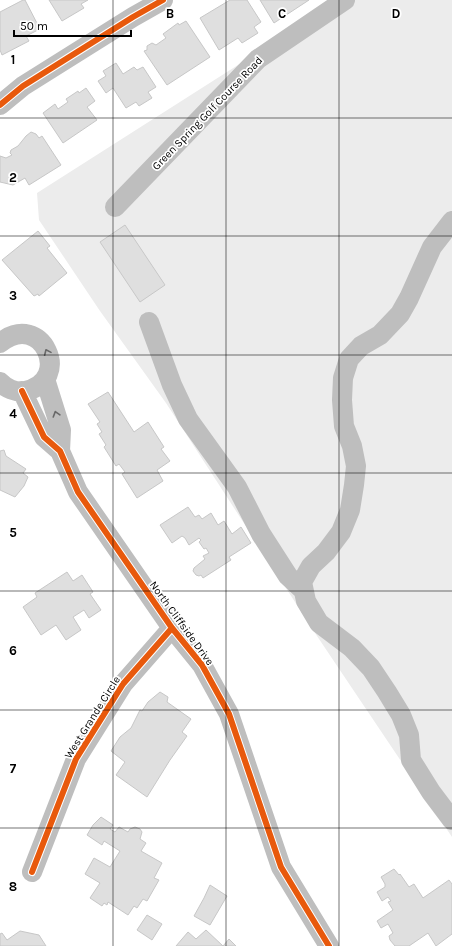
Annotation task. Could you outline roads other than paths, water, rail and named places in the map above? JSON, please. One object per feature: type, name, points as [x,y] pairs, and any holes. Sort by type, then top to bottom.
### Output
[{"type":"street","points":[[0,105],[23,86],[133,17],[163,0]]},
{"type":"street","name":"Green Spring Golf Course Road","points":[[115,208],[258,59],[345,0]]},
{"type":"street","points":[[452,221],[432,247],[409,298],[400,314],[380,335],[361,346],[350,359],[343,378],[342,400],[344,426],[352,446],[356,466],[350,510],[341,532],[326,552],[311,566],[302,582],[306,602],[319,623],[352,648],[371,668],[387,692],[401,715],[409,735],[411,760],[431,792],[452,820]]},
{"type":"street","points":[[149,322],[172,385],[188,419],[236,487],[261,534],[288,576],[303,590]]},
{"type":"street","points":[[0,382],[8,388],[22,391],[34,389],[45,379],[50,366],[50,356],[48,350],[42,342],[29,334],[3,334]]},
{"type":"street","name":"North Cliffside Drive","points":[[45,379],[61,430],[60,451]]},
{"type":"street","name":"North Cliffside Drive","points":[[22,391],[44,437],[60,451],[78,492],[172,628],[202,664],[229,714],[281,867],[329,946]]},
{"type":"street","name":"West Grande Circle","points":[[32,872],[76,759],[123,684],[172,628]]}]
